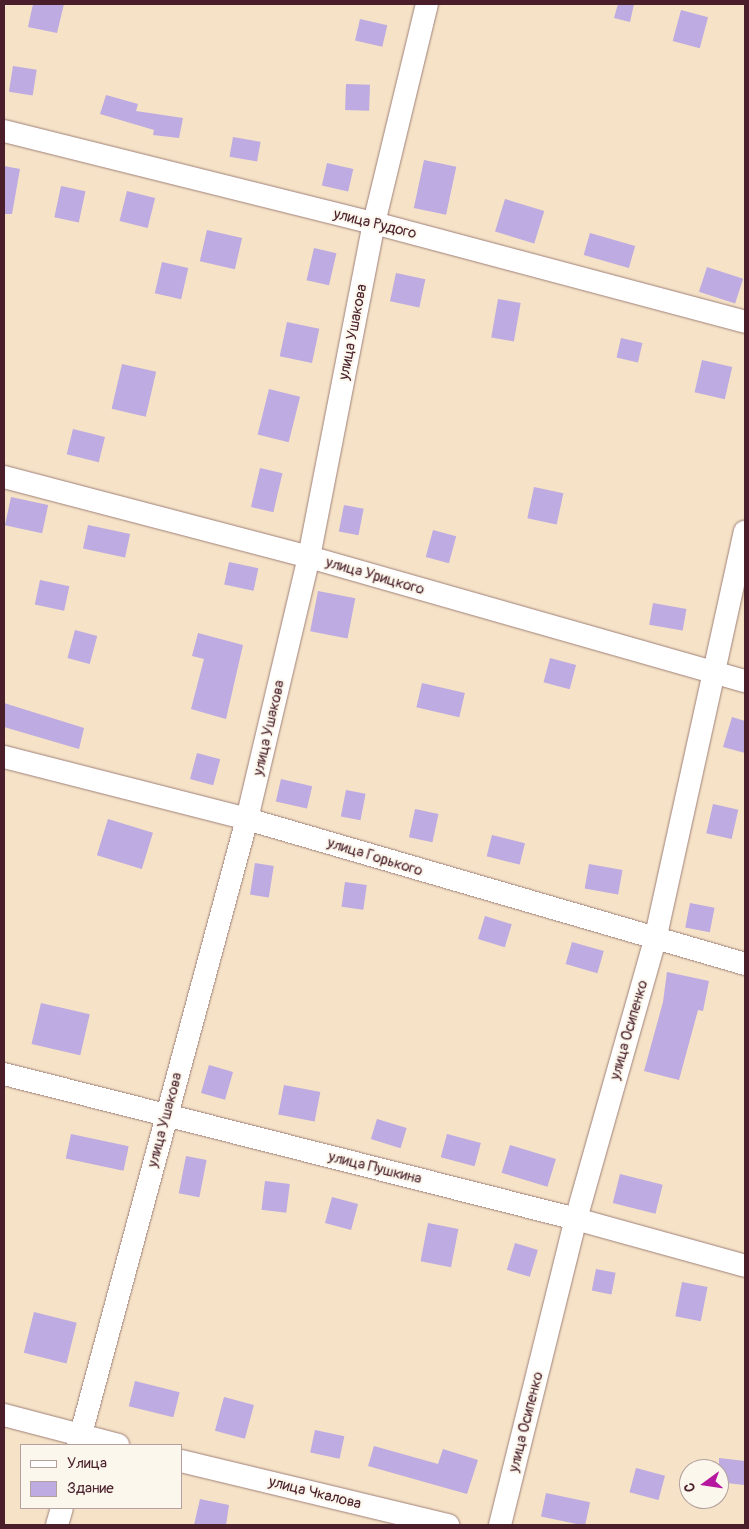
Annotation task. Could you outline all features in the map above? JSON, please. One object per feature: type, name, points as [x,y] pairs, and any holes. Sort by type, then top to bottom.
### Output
[{"type":"street","name":"улица Ушакова","points":[[80,1441],[247,819],[309,557],[374,223],[428,4]]},
{"type":"street","name":"улица Рудого","points":[[4,131],[374,223],[745,322]]},
{"type":"street","name":"улица Урицкого","points":[[4,477],[309,557],[745,681]]},
{"type":"street","name":"улица Осипенко","points":[[500,1525],[576,1219],[655,940],[716,672],[745,532]]},
{"type":"street","name":"улица Горького","points":[[4,757],[247,819],[655,940],[745,964]]},
{"type":"street","name":"улица Пушкина","points":[[4,1074],[576,1219],[745,1266]]},
{"type":"street","points":[[4,1415],[80,1441],[108,1444]]},
{"type":"street","name":"улица Чкалова","points":[[182,1460],[448,1525]]},
{"type":"street","points":[[57,1525],[62,1509]]},
{"type":"building","points":[[33,4],[64,4],[57,33],[28,27]]},
{"type":"building","points":[[618,4],[634,4],[630,22],[614,18]]},
{"type":"building","points":[[681,10],[708,17],[700,48],[673,41]]},
{"type":"building","points":[[360,19],[387,25],[382,47],[355,40]]},
{"type":"building","points":[[13,66],[37,70],[33,95],[9,92]]},
{"type":"building","points":[[346,84],[370,85],[369,111],[345,110]]},
{"type":"building","points":[[106,95],[138,104],[136,111],[183,118],[179,138],[153,135],[154,130],[100,114]]},
{"type":"building","points":[[233,137],[261,142],[257,162],[230,157]]},
{"type":"building","points":[[424,160],[456,167],[446,215],[414,208]]},
{"type":"building","points":[[327,163],[353,169],[348,191],[322,185]]},
{"type":"building","points":[[4,166],[20,169],[12,214],[4,214]]},
{"type":"building","points":[[61,186],[85,191],[79,222],[54,217]]},
{"type":"building","points":[[127,191],[155,198],[148,228],[120,221]]},
{"type":"building","points":[[505,199],[544,211],[534,244],[495,232]]},
{"type":"building","points":[[207,230],[242,238],[235,269],[200,261]]},
{"type":"building","points":[[590,233],[635,246],[629,268],[584,255]]},
{"type":"building","points":[[314,248],[336,253],[329,285],[307,280]]},
{"type":"building","points":[[162,262],[188,268],[181,299],[155,293]]},
{"type":"building","points":[[707,267],[743,279],[735,303],[699,292]]},
{"type":"building","points":[[396,273],[425,279],[419,308],[390,301]]},
{"type":"building","points":[[498,299],[521,303],[514,341],[491,337]]},
{"type":"building","points":[[287,322],[319,329],[312,363],[280,356]]},
{"type":"building","points":[[621,338],[642,343],[638,362],[617,357]]},
{"type":"building","points":[[702,360],[732,367],[725,399],[695,392]]},
{"type":"building","points":[[122,364],[156,372],[146,417],[112,409]]},
{"type":"building","points":[[269,389],[300,397],[289,442],[258,435]]},
{"type":"building","points":[[73,429],[105,437],[99,462],[67,454]]},
{"type":"building","points":[[260,468],[282,473],[273,512],[251,507]]},
{"type":"building","points":[[534,487],[563,493],[557,525],[527,518]]},
{"type":"building","points":[[11,497],[48,505],[42,533],[5,525]]},
{"type":"building","points":[[344,505],[364,509],[358,535],[339,532]]},
{"type":"building","points":[[88,525],[130,534],[125,557],[83,548]]},
{"type":"building","points":[[433,530],[456,536],[449,563],[426,557]]},
{"type":"building","points":[[229,562],[258,568],[254,591],[224,584]]},
{"type":"building","points":[[40,580],[69,586],[64,611],[35,604]]},
{"type":"building","points":[[318,591],[355,598],[347,638],[310,631]]},
{"type":"building","points":[[653,603],[686,609],[683,631],[649,625]]},
{"type":"building","points":[[75,630],[97,636],[90,664],[67,658]]},
{"type":"building","points":[[198,633],[243,645],[226,719],[191,709],[204,659],[192,656]]},
{"type":"building","points":[[550,658],[576,665],[570,689],[544,682]]},
{"type":"building","points":[[422,683],[465,693],[459,717],[416,707]]},
{"type":"building","points":[[4,703],[84,728],[79,749],[4,727]]},
{"type":"building","points":[[732,717],[745,721],[745,753],[723,747]]},
{"type":"building","points":[[197,753],[220,759],[213,785],[190,779]]},
{"type":"building","points":[[281,779],[312,786],[307,809],[276,801]]},
{"type":"building","points":[[346,790],[366,794],[360,820],[341,817]]},
{"type":"building","points":[[713,804],[738,810],[732,839],[706,833]]},
{"type":"building","points":[[415,809],[438,814],[432,842],[409,837]]},
{"type":"building","points":[[108,819],[153,833],[142,869],[97,855]]},
{"type":"building","points":[[492,835],[525,843],[520,865],[487,856]]},
{"type":"building","points":[[255,863],[274,866],[269,898],[250,895]]},
{"type":"building","points":[[589,864],[622,870],[618,895],[585,889]]},
{"type":"building","points":[[345,882],[367,885],[363,910],[342,907]]},
{"type":"building","points":[[690,903],[715,908],[710,932],[685,928]]},
{"type":"building","points":[[485,916],[512,924],[505,947],[478,939]]},
{"type":"building","points":[[572,942],[604,951],[597,973],[566,964]]},
{"type":"building","points":[[667,972],[709,981],[703,1011],[698,1010],[679,1080],[644,1071],[663,1002]]},
{"type":"building","points":[[41,1003],[90,1014],[80,1055],[32,1044]]},
{"type":"building","points":[[209,1065],[233,1072],[225,1100],[201,1093]]},
{"type":"building","points":[[284,1085],[320,1092],[315,1122],[278,1114]]},
{"type":"building","points":[[377,1119],[407,1128],[401,1148],[371,1139]]},
{"type":"building","points":[[71,1134],[129,1146],[124,1171],[66,1158]]},
{"type":"building","points":[[447,1134],[481,1143],[475,1166],[441,1157]]},
{"type":"building","points":[[510,1145],[556,1159],[547,1187],[502,1173]]},
{"type":"building","points":[[186,1156],[207,1160],[199,1197],[179,1193]]},
{"type":"building","points":[[620,1174],[663,1185],[655,1214],[613,1203]]},
{"type":"building","points":[[265,1181],[290,1184],[286,1213],[261,1210]]},
{"type":"building","points":[[332,1197],[358,1204],[351,1230],[325,1223]]},
{"type":"building","points":[[428,1223],[458,1229],[451,1267],[421,1261]]},
{"type":"building","points":[[515,1243],[538,1250],[530,1277],[507,1270]]},
{"type":"building","points":[[596,1269],[616,1273],[611,1294],[592,1291]]},
{"type":"building","points":[[682,1282],[708,1287],[701,1321],[675,1316]]},
{"type":"building","points":[[34,1312],[77,1323],[67,1363],[24,1353]]},
{"type":"building","points":[[135,1381],[180,1392],[173,1417],[129,1406]]},
{"type":"building","points":[[224,1397],[254,1405],[245,1439],[215,1431]]},
{"type":"building","points":[[315,1430],[344,1436],[340,1459],[310,1452]]},
{"type":"building","points":[[374,1446],[438,1464],[443,1449],[478,1460],[467,1494],[368,1466]]},
{"type":"building","points":[[729,1459],[745,1461],[744,1485],[729,1483]]},
{"type":"building","points":[[636,1468],[665,1476],[659,1500],[630,1492]]},
{"type":"building","points":[[546,1493],[590,1502],[585,1525],[541,1516]]},
{"type":"building","points":[[200,1499],[229,1505],[226,1525],[194,1525]]}]
